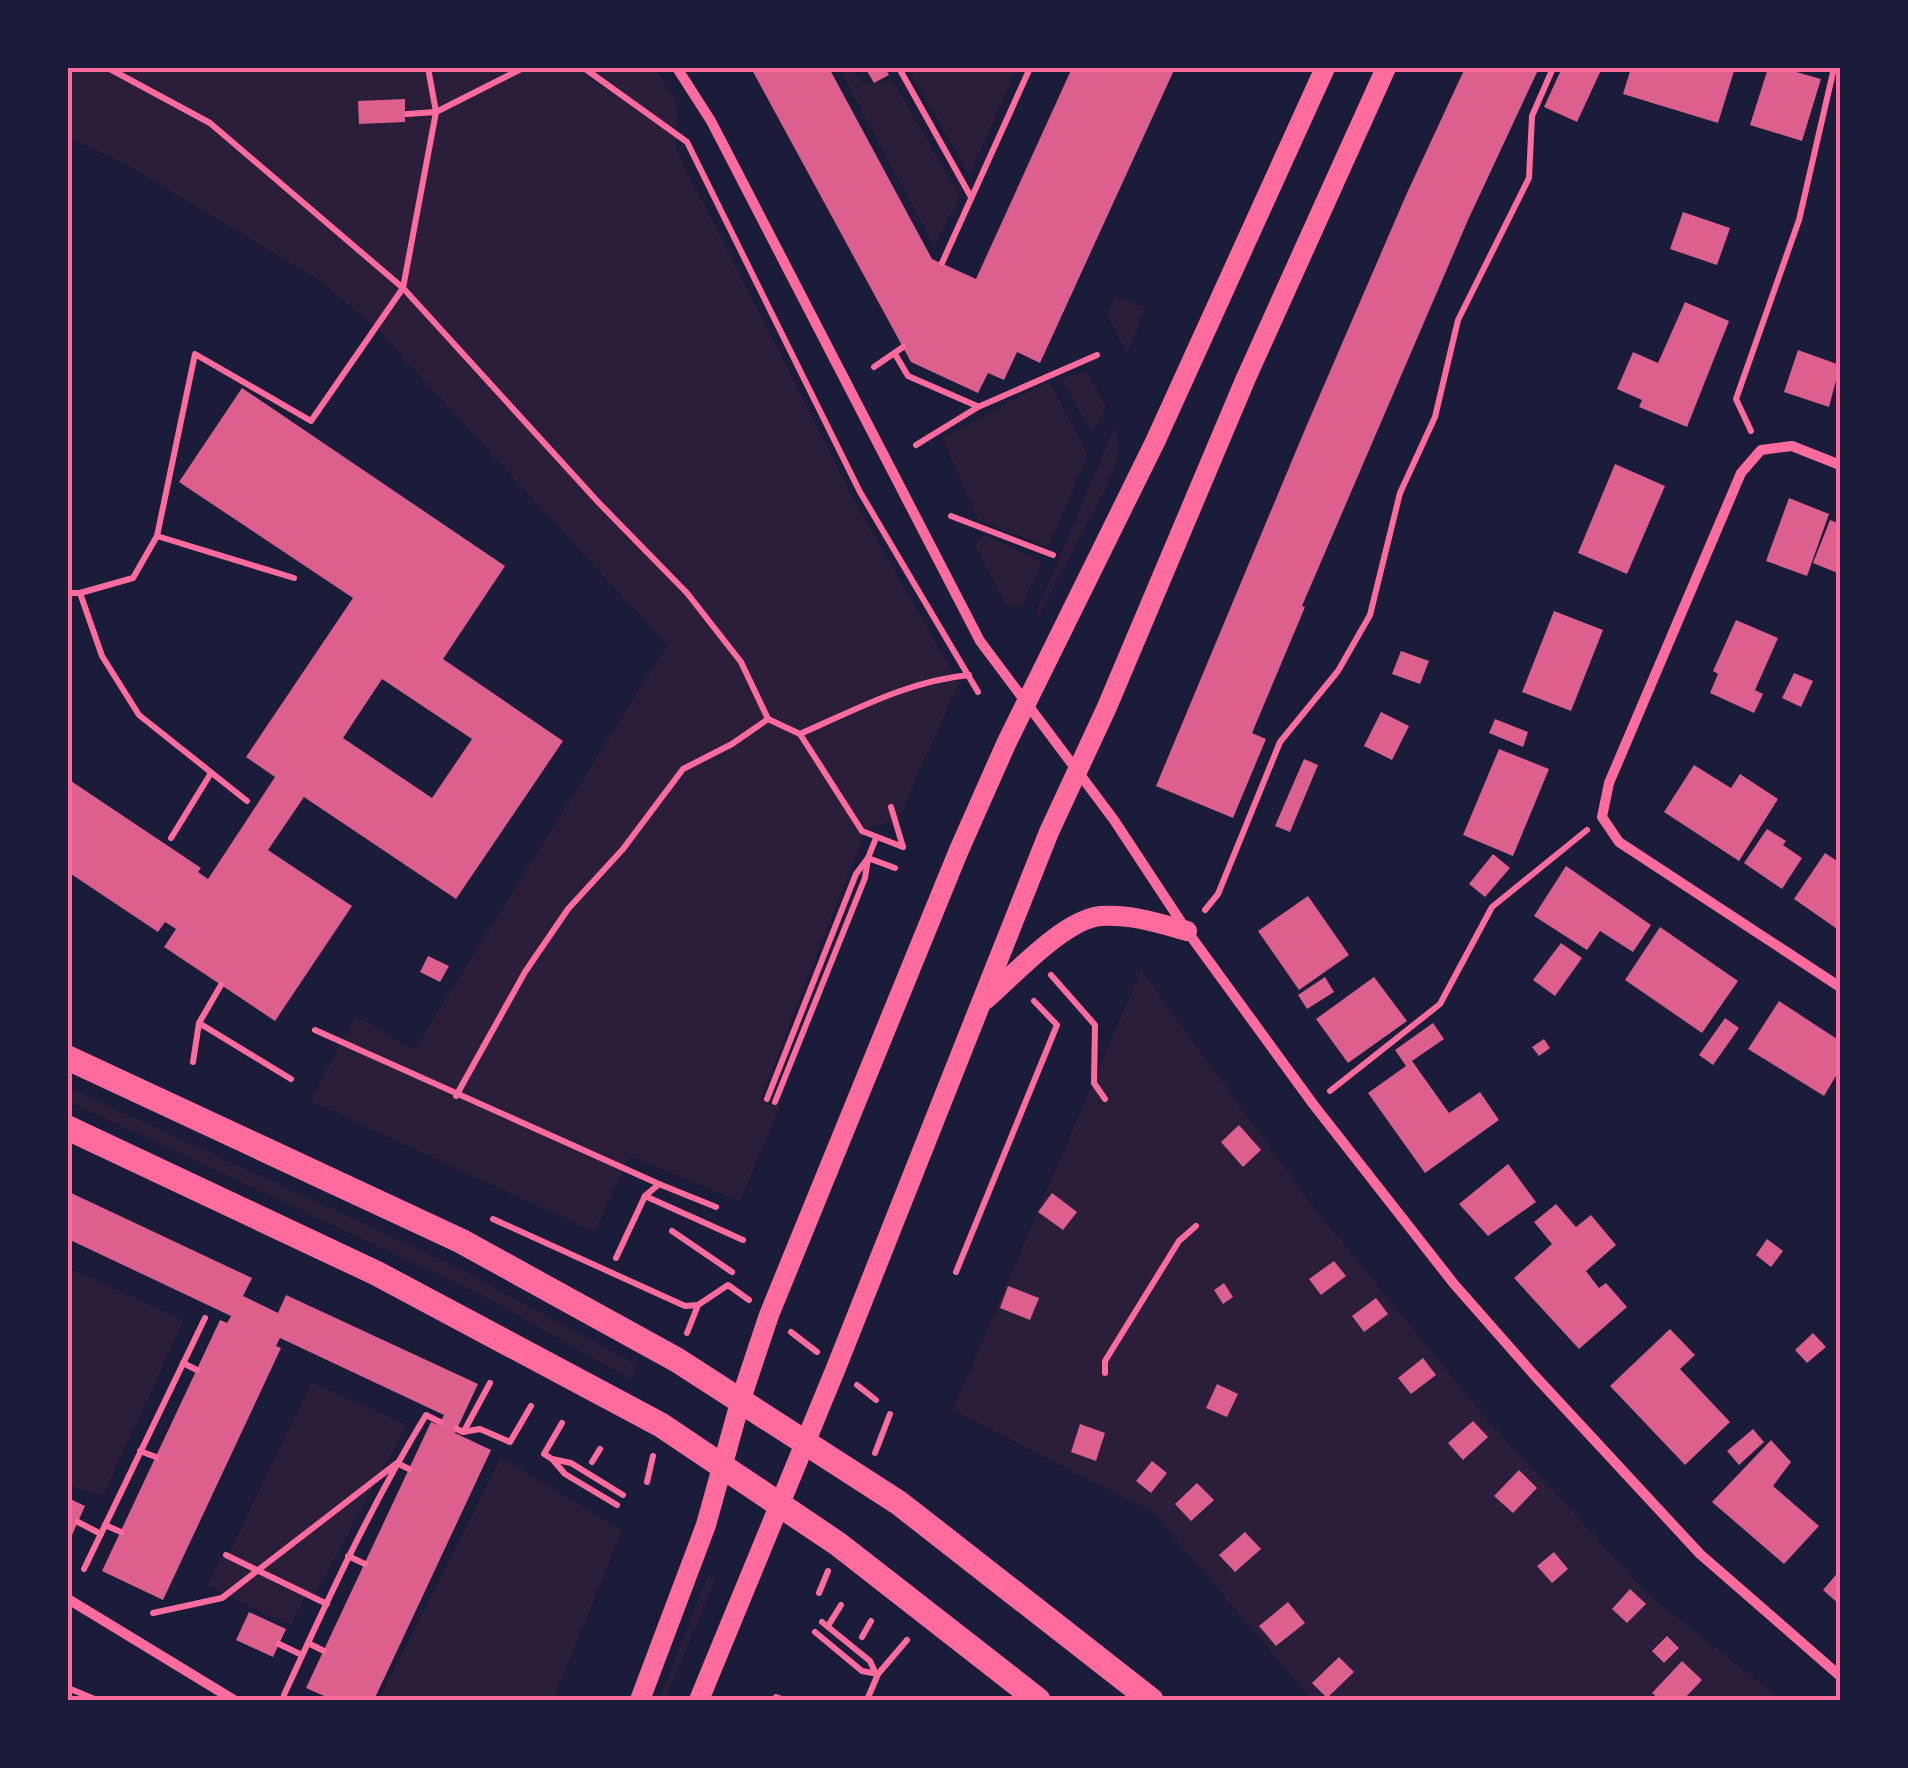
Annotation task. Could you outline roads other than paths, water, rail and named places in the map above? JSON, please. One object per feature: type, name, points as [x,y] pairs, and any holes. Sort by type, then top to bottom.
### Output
[{"type":"main road","points":[[640,1700],[706,1525],[769,1315],[959,850],[1026,702],[1148,456],[1325,68]]},
{"type":"main road","points":[[698,1700],[1077,769],[1246,378],[1386,68]]},
{"type":"main road","points":[[980,1004],[1059,936],[1096,916],[1136,917],[1187,931]]},
{"type":"main road","points":[[68,1058],[461,1241],[741,1399],[900,1503],[1151,1700]]},
{"type":"main road","points":[[68,1128],[376,1273],[620,1402],[838,1544],[1038,1700]]},
{"type":"street","points":[[677,68],[710,121],[980,641],[1077,769],[1187,931],[1313,1104],[1454,1284],[1700,1554],[1840,1676]]},
{"type":"street","points":[[1840,465],[1792,446],[1761,450],[1741,473],[1608,783],[1602,817],[1619,842],[1840,987]]},
{"type":"street","points":[[68,1599],[234,1700]]}]
